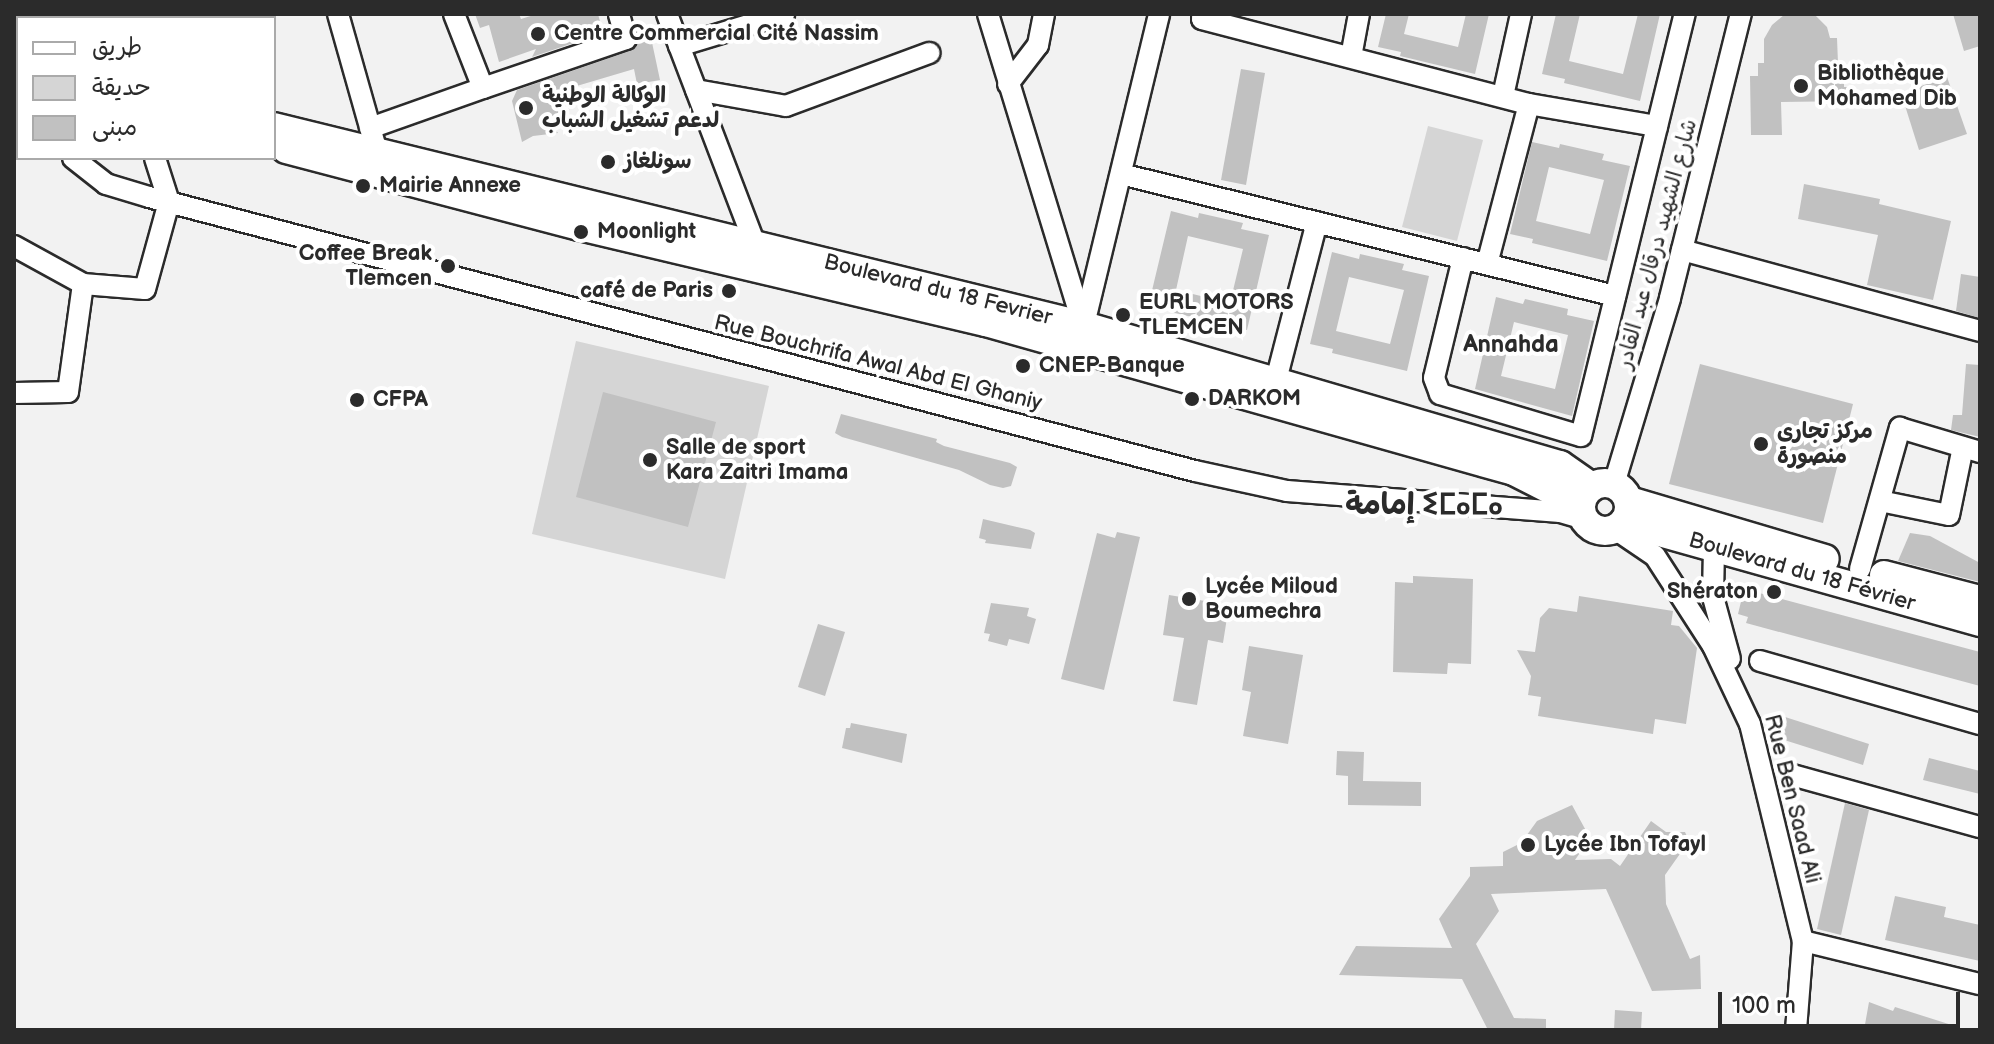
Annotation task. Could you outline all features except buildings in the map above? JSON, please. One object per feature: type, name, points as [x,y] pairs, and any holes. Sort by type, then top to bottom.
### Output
[{"type":"main road","name":"Boulevard du 18 Fevrier","points":[[276,127],[373,140],[1081,337],[1514,471],[1605,507]]},
{"type":"main road","name":"Boulevard du 18 Fevrier","points":[[276,147],[579,226],[986,322],[1081,337],[1275,384],[1560,465],[1605,507]]},
{"type":"main road","name":"Boulevard du 18 Février","points":[[1605,507],[1714,548],[1980,622]]},
{"type":"main road","name":"Boulevard du 18 Février","points":[[1605,507],[1980,600]]},
{"type":"street","points":[[338,14],[373,140],[483,88],[626,39],[619,14]]},
{"type":"street","points":[[454,14],[483,88]]},
{"type":"street","points":[[667,14],[756,247]]},
{"type":"street","points":[[679,46],[784,14]]},
{"type":"street","points":[[988,14],[1081,337]]},
{"type":"street","points":[[1008,84],[1038,45],[1044,14]]},
{"type":"street","points":[[1081,337],[1159,14]]},
{"type":"street","points":[[1203,14],[1202,19],[1529,104],[1657,126]]},
{"type":"street","points":[[1351,57],[1359,14]]},
{"type":"street","points":[[1503,96],[1521,14]]},
{"type":"street","points":[[1463,258],[1434,378],[1440,394],[1581,436],[1685,14]]},
{"type":"street","name":"شارع الشهيد درقال عبد القادر","points":[[1605,507],[1682,250],[1741,14]]},
{"type":"street","points":[[696,90],[786,106],[929,53]]},
{"type":"street","points":[[1487,264],[1529,104]]},
{"type":"street","points":[[76,160],[106,184]]},
{"type":"street","points":[[95,160],[106,184]]},
{"type":"street","points":[[14,246],[83,284],[145,289],[169,202],[156,160]]},
{"type":"street","points":[[1121,174],[1615,296]]},
{"type":"street","name":"Rue Bouchrifa Awal Abd El Ghaniy","points":[[106,184],[1195,471],[1287,491],[1560,512],[1605,507]]},
{"type":"street","points":[[1275,384],[1317,222]]},
{"type":"street","points":[[1682,250],[1980,331]]},
{"type":"street","points":[[14,393],[68,392],[83,284]]},
{"type":"street","points":[[1860,569],[1900,428],[1972,449],[1949,515],[1880,501]]},
{"type":"street","name":"Rue Ben Saad Ali","points":[[1605,507],[1655,556],[1713,646],[1750,724],[1803,941],[1796,1030]]},
{"type":"street","points":[[1714,548],[1713,597],[1750,724]]},
{"type":"street","points":[[1760,661],[1980,724]]},
{"type":"street","points":[[1792,775],[1980,827]]},
{"type":"street","points":[[1803,941],[1980,984]]},
{"type":"green space","points":[[1428,126],[1483,140],[1457,241],[1402,227]]},
{"type":"green space","name":"Salle de sport Kara Zaitri Imama","points":[[576,341],[769,386],[725,579],[532,534]]},
{"type":"place","name":"Centre Commercial Cité Nassim","points":[[538,34]]},
{"type":"place","name":"Bibliothèque Mohamed Dib","points":[[1801,86]]},
{"type":"place","name":"الوكالة الوطنية لدعم تشغيل الشباب","points":[[526,108]]},
{"type":"place","name":"سونلغاز","points":[[608,162]]},
{"type":"place","name":"Mairie Annexe","points":[[363,186]]},
{"type":"place","name":"Moonlight","points":[[581,232]]},
{"type":"place","name":"Coffee Break Tlemcen","points":[[448,266]]},
{"type":"place","name":"café de Paris","points":[[729,291]]},
{"type":"place","name":"EURL MOTORS TLEMCEN","points":[[1123,315]]},
{"type":"place","name":"CNEP-Banque","points":[[1023,366]]},
{"type":"place","name":"DARKOM","points":[[1192,399]]},
{"type":"place","name":"CFPA","points":[[357,400]]},
{"type":"place","name":"مركز تجاري منصورة","points":[[1761,444]]},
{"type":"place","name":"Salle de sport Kara Zaitri Imama","points":[[650,460]]},
{"type":"place","name":"Shératon","points":[[1774,592]]},
{"type":"place","name":"Lycée Miloud Boumechra","points":[[1189,599]]},
{"type":"place","name":"Lycée Ibn Tofayl","points":[[1528,845]]},
{"type":"district","name":"Annahda","points":[[1511,345]]},
{"type":"district","name":"إمامة ⵉⵎⴰⵎⴰ","points":[[1424,505]]}]
